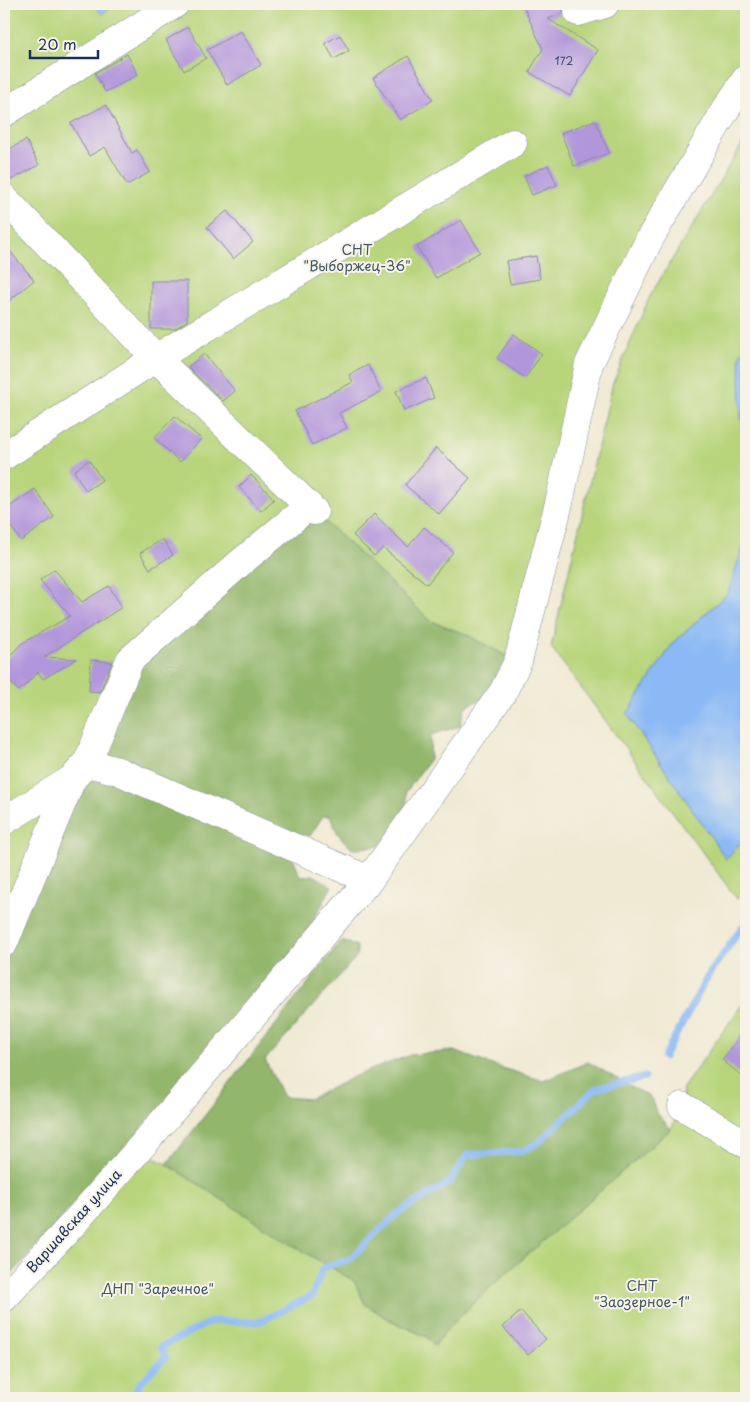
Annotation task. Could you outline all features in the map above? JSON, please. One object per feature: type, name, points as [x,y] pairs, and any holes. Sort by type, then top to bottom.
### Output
[{"type":"street","points":[[4,113],[176,4]]},
{"type":"street","points":[[578,12],[605,4]]},
{"type":"street","name":"Варшавская улица","points":[[4,1298],[73,1224],[144,1143],[369,880],[503,692],[518,661],[559,503],[589,364],[649,240],[726,109],[746,79]]},
{"type":"street","points":[[4,456],[156,358],[513,143]]},
{"type":"street","points":[[4,198],[156,358],[312,509],[240,563],[130,660],[4,943]]},
{"type":"street","points":[[4,821],[80,771],[118,772],[369,880]]},
{"type":"street","points":[[682,1106],[746,1144]]},
{"type":"green space","name":"СНТ \"Выборжец-36\"","points":[[4,4],[746,4],[746,78],[589,364],[512,659],[465,634],[431,621],[314,511],[4,943]]},
{"type":"green space","points":[[746,138],[746,886],[737,899],[551,647],[613,383],[650,296]]},
{"type":"green space","points":[[314,511],[431,621],[465,634],[512,659],[489,695],[465,707],[460,726],[431,735],[430,759],[406,792],[408,810],[379,846],[352,849],[338,834],[330,816],[323,816],[310,836],[274,829],[295,862],[300,877],[313,875],[332,886],[309,929],[269,984],[4,1283],[4,943],[133,657]]},
{"type":"green space","points":[[341,941],[357,946],[357,956],[265,1060],[283,1097],[310,1099],[355,1076],[410,1055],[454,1051],[544,1081],[588,1062],[651,1098],[656,1112],[671,1129],[486,1291],[443,1334],[434,1346],[427,1337],[388,1319],[365,1304],[354,1281],[286,1241],[167,1164]]},
{"type":"green space","points":[[746,999],[746,1398],[4,1398],[4,1295],[137,1151],[167,1164],[286,1241],[354,1281],[365,1304],[388,1319],[427,1337],[435,1346],[443,1334],[486,1291],[671,1129],[682,1106],[683,1088]]},
{"type":"water","points":[[92,4],[116,4],[102,14]]},
{"type":"water","points":[[746,349],[746,434],[741,419],[740,354]]},
{"type":"water","points":[[746,537],[746,837],[726,859],[627,714],[673,643],[728,593]]},
{"type":"building","points":[[522,4],[565,4],[563,13],[548,19],[598,50],[570,96],[529,72],[543,49]]},
{"type":"building","points":[[188,27],[206,58],[184,71],[166,40]]},
{"type":"building","points":[[241,31],[261,65],[227,85],[207,50]]},
{"type":"building","points":[[340,35],[349,51],[334,59],[325,43]]},
{"type":"building","points":[[127,54],[138,75],[105,92],[95,73]]},
{"type":"building","points":[[408,56],[433,100],[400,120],[373,78]]},
{"type":"building","points":[[106,105],[132,153],[137,150],[150,172],[127,185],[105,147],[89,156],[71,123]]},
{"type":"building","points":[[595,120],[609,153],[574,166],[561,133]]},
{"type":"building","points":[[26,140],[39,165],[9,181],[4,170],[4,152]]},
{"type":"building","points":[[548,165],[557,185],[532,195],[524,176]]},
{"type":"building","points":[[227,211],[253,242],[233,259],[207,227]]},
{"type":"building","points":[[461,220],[480,252],[436,278],[417,247]]},
{"type":"building","points":[[4,244],[34,280],[4,305]]},
{"type":"building","points":[[536,256],[540,279],[510,284],[506,261]]},
{"type":"building","points":[[151,281],[187,281],[187,321],[174,329],[151,329]]},
{"type":"building","points":[[514,334],[542,354],[525,378],[497,358]]},
{"type":"building","points":[[204,354],[235,391],[223,401],[188,367]]},
{"type":"building","points":[[368,365],[381,392],[339,413],[347,428],[312,445],[295,411],[353,382],[349,375]]},
{"type":"building","points":[[426,378],[434,398],[404,411],[396,391]]},
{"type":"building","points":[[175,416],[201,439],[180,462],[154,438]]},
{"type":"building","points":[[436,448],[470,478],[439,514],[405,485]]},
{"type":"building","points":[[89,460],[102,480],[86,491],[74,471]]},
{"type":"building","points":[[251,475],[274,499],[261,511],[239,487]]},
{"type":"building","points":[[35,489],[54,517],[21,541],[4,517],[4,511]]},
{"type":"building","points":[[374,514],[408,547],[424,527],[453,552],[427,584],[383,548],[374,556],[353,535]]},
{"type":"building","points":[[163,539],[173,555],[150,569],[140,553]]},
{"type":"building","points":[[54,569],[82,602],[109,586],[122,607],[44,657],[77,659],[43,679],[38,672],[19,691],[4,676],[4,662],[21,644],[70,616],[40,580]]},
{"type":"building","points":[[91,660],[112,662],[100,692],[89,691]]},
{"type":"building","points":[[746,1028],[746,1079],[722,1060]]},
{"type":"building","points":[[521,1311],[546,1339],[528,1355],[503,1327]]},
{"type":"waterway","points":[[664,1057],[709,974],[746,922]]},
{"type":"waterway","points":[[132,1398],[140,1383],[166,1357],[161,1347],[212,1321],[259,1322],[312,1296],[323,1268],[350,1259],[398,1213],[450,1182],[467,1155],[524,1151],[539,1142],[595,1089],[645,1077]]},
{"type":"park label","name":"ДНП \"Заречное\"","points":[[158,1289]]},
{"type":"park label","name":"СНТ \"Заозерное-1\"","points":[[642,1294]]}]
